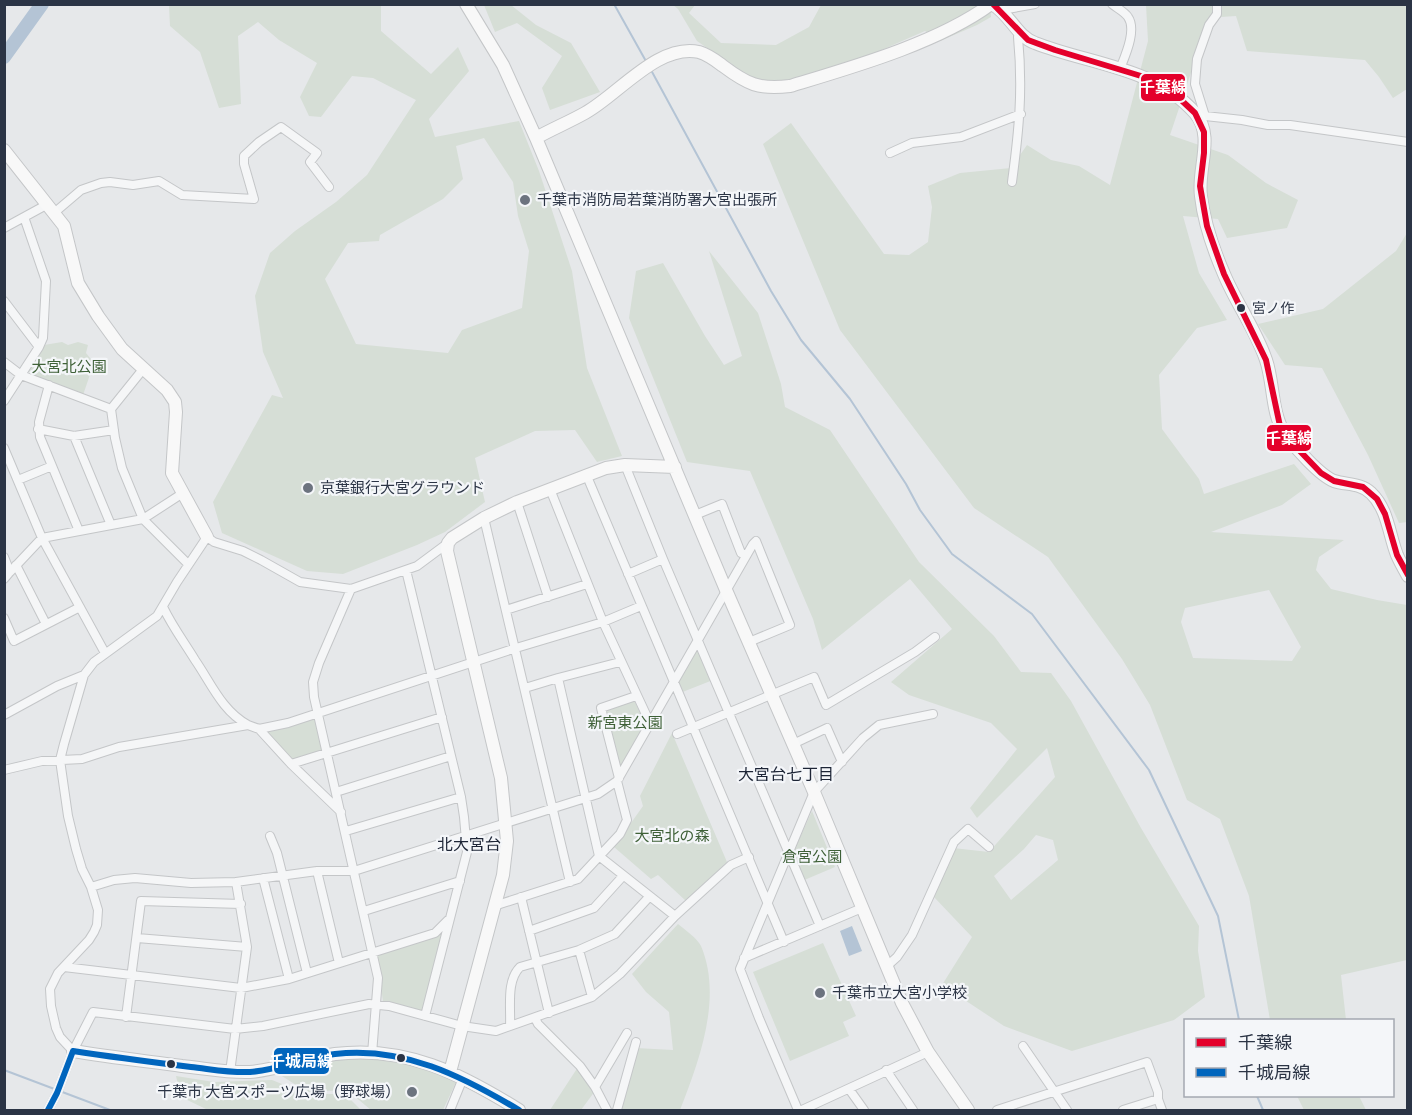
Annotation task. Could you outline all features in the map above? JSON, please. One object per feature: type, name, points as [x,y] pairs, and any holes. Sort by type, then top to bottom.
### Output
[{"type":"street","points":[[466,4],[503,65],[536,138],[902,1003],[928,1052],[968,1110]]},
{"type":"street","points":[[536,138],[586,112],[649,66],[677,52],[699,52],[710,56],[746,83],[766,87],[790,86],[922,42],[995,6],[1035,4]]},
{"type":"street","points":[[1112,4],[1128,16],[1130,21],[1131,41],[1120,69]]},
{"type":"street","points":[[1217,4],[1217,14],[1209,24],[1197,58],[1196,84],[1204,142],[1200,185],[1202,207],[1224,276],[1265,358],[1279,423],[1286,435],[1320,472],[1333,481],[1366,489],[1378,500],[1397,556],[1407,576]]},
{"type":"street","points":[[995,6],[1020,32],[1035,43],[1146,78],[1176,95],[1200,115],[1407,142]]},
{"type":"street","points":[[1012,182],[1021,114],[1022,73],[1018,37],[1020,32]]},
{"type":"street","points":[[890,153],[912,143],[961,137],[1021,114]]},
{"type":"street","points":[[4,228],[24,217],[51,208],[81,190],[101,183],[134,185],[159,182],[182,195],[254,199],[244,164],[244,156],[281,127],[317,153],[310,162],[329,186]]},
{"type":"street","points":[[4,150],[64,226],[72,253],[74,271],[82,291],[122,350],[167,390],[175,402],[172,473],[207,537],[214,542],[252,556],[300,582],[351,589],[417,566],[452,538],[484,518],[586,474],[625,465],[675,467]]},
{"type":"street","points":[[4,401],[43,338],[46,281],[24,217]]},
{"type":"street","points":[[4,301],[39,347]]},
{"type":"street","points":[[4,362],[21,375],[111,409]]},
{"type":"street","points":[[144,368],[111,409],[122,468],[143,519],[188,564]]},
{"type":"street","points":[[49,385],[38,429],[79,531]]},
{"type":"street","points":[[38,429],[74,436],[114,430]]},
{"type":"street","points":[[74,436],[111,525]]},
{"type":"street","points":[[4,448],[42,538],[105,653]]},
{"type":"street","points":[[625,465],[820,926]]},
{"type":"street","points":[[18,480],[52,466]]},
{"type":"street","points":[[586,474],[784,942]]},
{"type":"street","points":[[550,489],[586,584],[650,723]]},
{"type":"street","points":[[10,572],[42,538],[143,519],[183,493]]},
{"type":"street","points":[[517,502],[548,597]]},
{"type":"street","points":[[695,515],[722,504],[741,553],[746,555]]},
{"type":"street","points":[[484,518],[570,882]]},
{"type":"street","points":[[207,537],[188,564],[158,616],[105,653],[84,675],[60,759],[68,816],[76,849],[98,910],[97,925],[89,940],[52,981],[51,1006],[60,1037],[73,1052],[230,1072],[269,1069],[335,1054],[405,1057],[427,1062],[463,1078],[519,1110]]},
{"type":"street","points":[[91,887],[114,880],[135,878],[191,884],[236,882],[317,871],[354,871],[598,794],[618,780],[746,555],[756,542],[790,625],[749,642]]},
{"type":"street","points":[[448,543],[447,551],[501,778],[506,824],[506,857],[450,1072]]},
{"type":"street","points":[[4,557],[10,572],[46,624]]},
{"type":"street","points":[[628,574],[663,559]]},
{"type":"street","points":[[406,570],[461,797],[467,852],[425,1016]]},
{"type":"street","points":[[506,610],[586,584]]},
{"type":"street","points":[[351,589],[313,682],[318,714],[378,978],[372,1054]]},
{"type":"street","points":[[259,729],[318,714],[516,648],[603,622],[641,606]]},
{"type":"street","points":[[4,618],[14,641],[80,607]]},
{"type":"street","points":[[163,607],[211,688],[236,718],[259,729],[291,764],[341,812]]},
{"type":"street","points":[[677,734],[814,677],[826,705],[915,652],[935,637]]},
{"type":"street","points":[[525,688],[620,662]]},
{"type":"street","points":[[4,716],[57,686],[84,675]]},
{"type":"street","points":[[558,678],[599,856],[675,916]]},
{"type":"street","points":[[494,906],[570,882],[586,872],[620,834],[627,820],[601,708],[636,696]]},
{"type":"street","points":[[928,1052],[800,1110],[740,969],[814,792],[863,738],[879,725],[933,714]]},
{"type":"street","points":[[291,764],[441,717]]},
{"type":"street","points":[[4,770],[42,761],[82,759],[119,747],[248,725]]},
{"type":"street","points":[[793,744],[827,728],[842,762]]},
{"type":"street","points":[[336,792],[451,756]]},
{"type":"street","points":[[346,831],[461,797]]},
{"type":"street","points":[[887,966],[897,957],[912,935],[954,842],[968,829],[988,847]]},
{"type":"street","points":[[270,836],[277,853],[307,973]]},
{"type":"street","points":[[48,1110],[93,1012],[235,1029],[263,1026],[356,1005],[377,1004],[462,1026],[496,1031],[549,1013],[592,997],[620,974],[675,916],[731,866],[748,857]]},
{"type":"street","points":[[317,871],[339,963]]},
{"type":"street","points":[[529,930],[594,908],[623,876]]},
{"type":"street","points":[[263,878],[289,979]]},
{"type":"street","points":[[364,911],[460,881]]},
{"type":"street","points":[[230,1072],[247,947],[236,882]]},
{"type":"street","points":[[521,897],[549,1013]]},
{"type":"street","points":[[510,1026],[512,981],[514,973],[520,967],[579,950],[615,934],[649,897]]},
{"type":"street","points":[[126,1017],[141,901],[241,904]]},
{"type":"street","points":[[744,958],[862,908]]},
{"type":"street","points":[[64,967],[241,988],[289,979],[435,933],[450,918]]},
{"type":"street","points":[[137,938],[247,947]]},
{"type":"street","points":[[579,950],[592,997]]},
{"type":"street","points":[[535,1018],[538,1024],[580,1066],[595,1087],[607,1110]]},
{"type":"street","points":[[595,1087],[627,1033]]},
{"type":"street","points":[[617,1110],[636,1042]]},
{"type":"street","points":[[1023,1046],[1066,1110]]},
{"type":"street","points":[[998,1110],[1147,1062],[1162,1110]]},
{"type":"street","points":[[886,1070],[913,1110]]},
{"type":"street","points":[[450,1110],[463,1078]]},
{"type":"street","points":[[849,1089],[864,1110]]},
{"type":"street","points":[[1123,1110],[1158,1099]]},
{"type":"green space","points":[[169,5],[381,5],[381,31],[431,74],[458,47],[469,71],[429,119],[435,137],[519,121],[539,171],[572,271],[587,368],[622,456],[597,462],[575,430],[535,431],[475,458],[485,502],[445,532],[343,574],[307,571],[222,533],[213,502],[272,395],[283,398],[263,352],[255,296],[270,253],[367,175],[416,100],[373,78],[352,76],[321,117],[309,116],[300,97],[317,63],[279,40],[258,22],[238,36],[241,104],[219,108],[200,52],[170,26]],"holes":[[[484,138],[513,182],[518,216],[529,251],[522,308],[462,330],[448,353],[356,344],[325,279],[348,243],[379,241],[380,235],[443,199],[463,179],[456,146]]]},
{"type":"green space","points":[[484,5],[511,5],[536,25],[571,43],[600,92],[550,110],[542,88],[562,56],[517,23],[495,32]]},
{"type":"green space","points":[[673,5],[695,5],[689,13],[721,43],[776,45],[809,27],[821,5],[990,5],[991,17],[940,41],[925,31],[861,59],[778,84],[750,78],[697,41],[678,9]]},
{"type":"green space","points":[[1146,5],[1407,5],[1407,89],[1393,98],[1365,60],[1247,51],[1236,16],[1221,17],[1206,28],[1170,135],[1228,155],[1266,183],[1298,200],[1287,228],[1227,238],[1218,219],[1183,216],[1199,273],[1227,320],[1197,328],[1159,375],[1162,429],[1199,479],[1204,494],[1294,464],[1311,484],[1282,505],[1211,532],[1344,540],[1319,557],[1316,570],[1331,589],[1407,605],[1407,960],[1341,975],[1346,1019],[1270,1019],[1249,896],[1220,819],[1187,800],[1150,705],[1122,659],[1048,557],[974,508],[840,330],[763,144],[791,123],[884,254],[909,255],[928,242],[932,207],[928,186],[960,173],[1011,168],[1027,145],[1051,160],[1079,166],[1110,185],[1148,41]],"holes":[[[1269,590],[1301,647],[1292,661],[1193,658],[1181,622],[1185,608]]]},
{"type":"green space","points":[[1407,233],[1408,522],[1399,523],[1368,455],[1322,368],[1285,365],[1258,324],[1323,309],[1396,251]]},
{"type":"green space","points":[[709,251],[758,313],[781,384],[785,407],[830,430],[919,562],[994,636],[1021,672],[1051,673],[1071,701],[1141,828],[1199,926],[1198,951],[1205,997],[1174,1020],[1072,1051],[1004,1026],[942,985],[972,937],[933,896],[953,848],[989,852],[1055,777],[1047,748],[977,818],[970,808],[1017,749],[991,723],[909,695],[891,682],[952,629],[910,579],[822,650],[813,619],[750,471],[687,462],[629,318],[636,271],[663,263],[724,365],[742,356]],"holes":[[[1036,835],[1053,840],[1058,860],[1011,900],[994,876]]]},
{"type":"green space","name":"大宮北公園","points":[[62,342],[68,345],[78,342],[88,345],[86,353],[94,363],[83,395],[31,376],[29,370],[44,345]]},
{"type":"green space","points":[[697,648],[700,649],[713,680],[680,693],[677,684]]},
{"type":"green space","name":"新宮東公園","points":[[632,700],[645,724],[621,769],[604,710]]},
{"type":"green space","points":[[315,717],[323,749],[292,762],[262,730]]},
{"type":"green space","name":"大宮北の森","points":[[672,733],[727,862],[686,901],[658,875],[651,879],[614,847],[643,806],[640,796]]},
{"type":"green space","name":"倉宮公園","points":[[812,811],[835,867],[802,881],[792,855]]},
{"type":"green space","points":[[678,924],[701,946],[710,987],[706,1029],[694,1071],[680,1110],[616,1110],[636,1048],[673,1050],[669,1012],[646,992],[632,974]]},
{"type":"green space","points":[[442,932],[444,934],[423,1009],[421,1011],[383,1002],[377,955]]},
{"type":"green space","points":[[823,943],[856,1016],[843,1022],[849,1036],[790,1061],[753,972]]},
{"type":"green space","points":[[353,1056],[412,1062],[457,1080],[443,1110],[371,1110],[347,1090],[307,1092],[274,1071]]},
{"type":"green space","points":[[578,1067],[595,1091],[581,1110],[550,1110]]},
{"type":"green space","points":[[176,1076],[214,1082],[272,1080],[307,1094],[345,1094],[361,1110],[208,1110],[181,1097]]},
{"type":"green space","points":[[1298,1097],[1360,1097],[1366,1110],[1304,1110]]},
{"type":"water","points":[[852,926],[862,951],[849,956],[840,931]]},
{"type":"waterway","points":[[4,57],[42,4]]},
{"type":"waterway","points":[[614,4],[647,63]]},
{"type":"waterway","points":[[651,70],[771,291],[801,340],[850,399],[906,484],[920,510],[952,554],[1032,614],[1149,770],[1218,916],[1239,1019]]},
{"type":"waterway","points":[[4,1070],[110,1110]]},
{"type":"waterway","points":[[1257,1097],[1263,1110]]},
{"type":"transit line","name":"千葉線","points":[[993,4],[1028,40],[1141,76],[1179,98],[1195,113],[1204,132],[1200,186],[1207,226],[1224,274],[1266,360],[1280,426],[1295,446],[1321,473],[1334,481],[1363,487],[1377,499],[1385,514],[1397,555],[1408,575]]},
{"type":"transit line","name":"千城局線","points":[[73,1051],[243,1072],[261,1071],[335,1054],[384,1055],[408,1059],[454,1075],[519,1110]]},
{"type":"transit line","name":"千城局線","points":[[48,1110],[73,1051]]},
{"type":"place","name":"千葉市消防局若葉消防署大宮出張所","points":[[525,200]]},
{"type":"place","name":"宮ノ作","points":[[1241,308]]},
{"type":"place","name":"京葉銀行大宮グラウンド","points":[[308,488]]},
{"type":"place","name":"千葉市立大宮小学校","points":[[820,993]]},
{"type":"place","name":"千葉市 大宮スポーツ広場（野球場）","points":[[412,1092]]},
{"type":"district","name":"大宮台七丁目","points":[[786,774]]},
{"type":"district","name":"北大宮台","points":[[469,844]]}]
